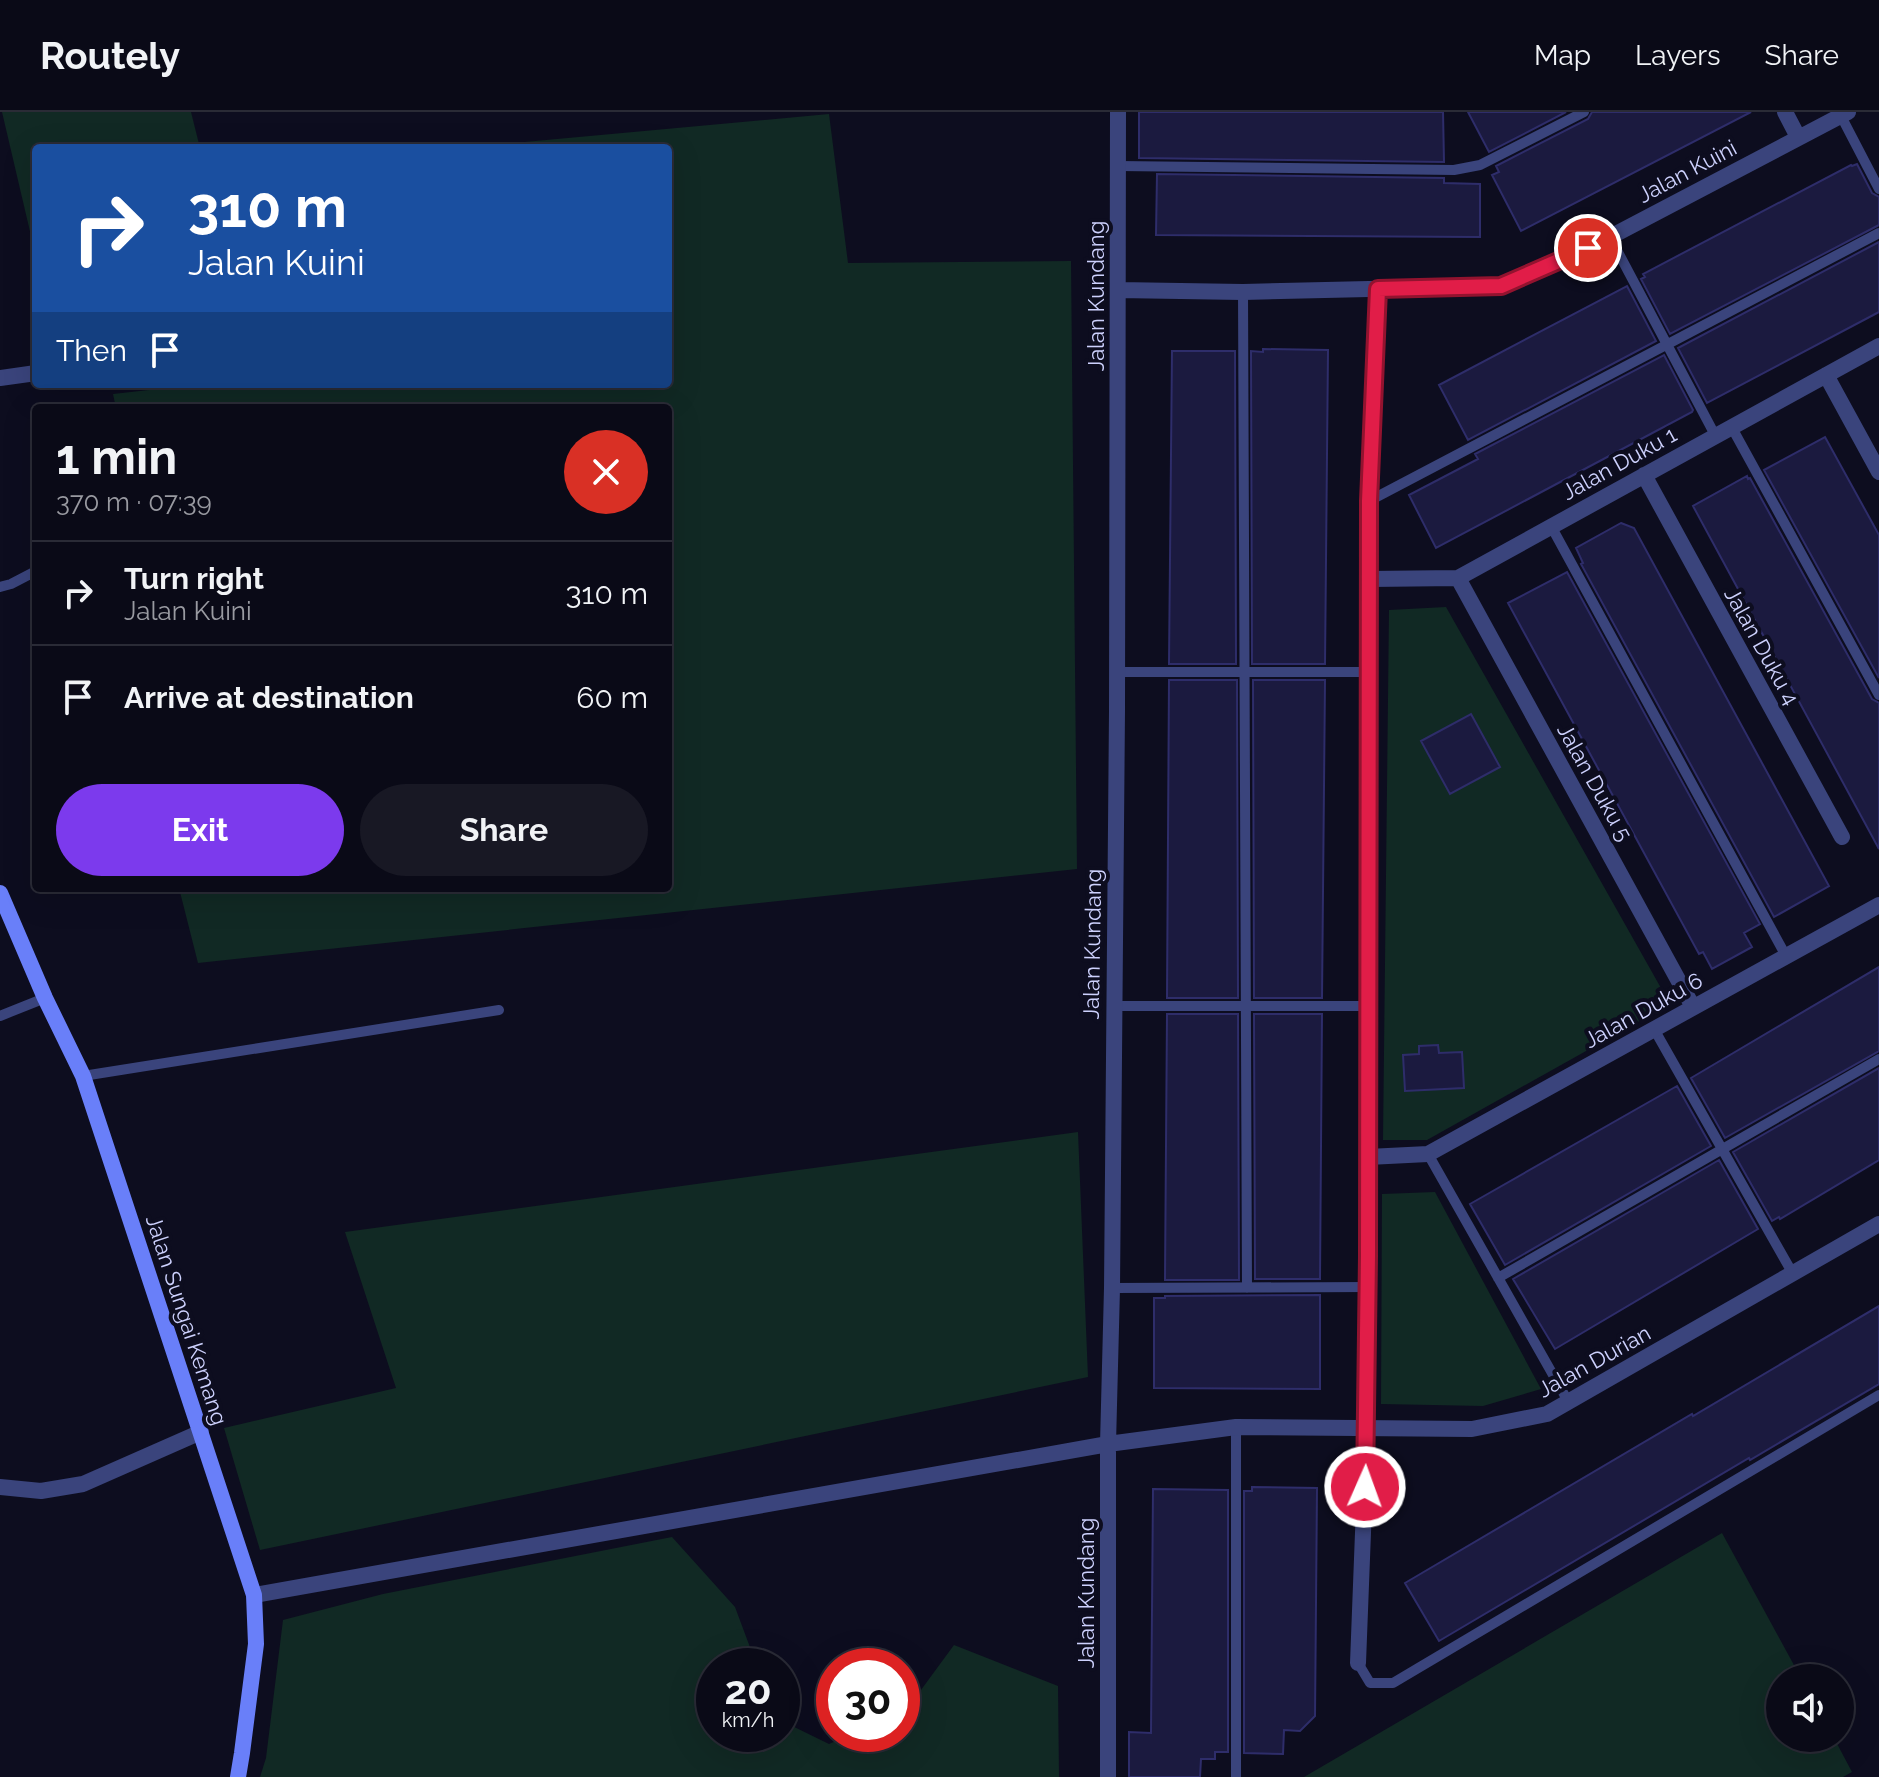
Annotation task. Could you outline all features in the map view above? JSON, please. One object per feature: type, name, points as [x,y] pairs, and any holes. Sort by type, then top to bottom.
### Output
[{"type":"street","name":"Jalan Kundang","points":[[1108,1777],[1118,112]]},
{"type":"street","points":[[1785,112],[1798,137]]},
{"type":"street","name":"Jalan Kuini","points":[[1118,290],[1243,292],[1501,286],[1610,237],[1845,114]]},
{"type":"street","points":[[1358,1663],[1367,1428],[1369,501],[1378,289]]},
{"type":"street","name":"Jalan Duku 1","points":[[1370,579],[1458,578],[1879,346]]},
{"type":"street","points":[[0,378],[32,374]]},
{"type":"street","points":[[1826,375],[1879,472]]},
{"type":"street","name":"Jalan Duku 4","points":[[1644,475],[1842,837]]},
{"type":"street","name":"Jalan Duku 5","points":[[1458,578],[1693,1007]]},
{"type":"street","name":"Jalan Sungai Kemang","points":[[0,893],[83,1076],[254,1595],[256,1644],[238,1777]]},
{"type":"street","name":"Jalan Duku 6","points":[[1428,1154],[1879,905]]},
{"type":"street","points":[[1368,1157],[1428,1154]]},
{"type":"street","name":"Jalan Durian","points":[[254,1595],[1108,1444],[1236,1427],[1472,1429],[1547,1414],[1879,1224]]},
{"type":"street","points":[[0,1487],[41,1491],[83,1484],[201,1432]]},
{"type":"lane","points":[[1118,166],[1454,170],[1480,165],[1584,112]]},
{"type":"lane","points":[[1845,114],[1879,189]]},
{"type":"lane","points":[[1369,501],[1879,233]]},
{"type":"lane","points":[[1610,237],[1715,435]]},
{"type":"lane","points":[[1243,292],[1247,1288]]},
{"type":"lane","points":[[1731,426],[1879,695]]},
{"type":"lane","points":[[1551,526],[1786,956]]},
{"type":"lane","points":[[0,587],[32,573]]},
{"type":"lane","points":[[1116,672],[1369,672]]},
{"type":"lane","points":[[0,1016],[45,998]]},
{"type":"lane","points":[[1113,1006],[1368,1006]]},
{"type":"lane","points":[[83,1076],[499,1010]]},
{"type":"lane","points":[[1654,1029],[1793,1274]]},
{"type":"lane","points":[[1498,1278],[1879,1059]]},
{"type":"lane","points":[[1428,1154],[1569,1403]]},
{"type":"lane","points":[[1112,1288],[1368,1287]]},
{"type":"lane","points":[[1358,1663],[1370,1683],[1393,1683],[1879,1395]]},
{"type":"lane","points":[[1236,1427],[1236,1777]]},
{"type":"green space","points":[[2,112],[191,112],[199,144],[32,144],[32,240]]},
{"type":"green space","points":[[829,114],[848,263],[1071,261],[1077,869],[198,963],[180,892],[672,892],[672,404],[115,404],[113,394],[167,388],[672,388],[672,144],[502,144]]},
{"type":"green space","points":[[1446,607],[1670,1004],[1427,1140],[1383,1140],[1389,610]]},
{"type":"green space","points":[[1078,1132],[1088,1377],[260,1550],[224,1428],[396,1388],[345,1232]]},
{"type":"green space","points":[[1435,1192],[1541,1389],[1483,1406],[1381,1404],[1382,1194]]},
{"type":"green space","points":[[1722,1533],[1793,1664],[1766,1664],[1766,1752],[1841,1752],[1852,1772],[1843,1777],[1304,1777]]},
{"type":"green space","points":[[672,1537],[735,1607],[750,1648],[696,1648],[696,1752],[800,1752],[800,1730],[816,1738],[816,1752],[920,1752],[920,1691],[954,1645],[1058,1686],[1059,1777],[260,1777],[266,1758],[283,1620],[383,1594]]},
{"type":"building","points":[[1139,112],[1443,112],[1444,162],[1139,158]]},
{"type":"building","points":[[1468,112],[1566,112],[1489,152]]},
{"type":"building","points":[[1592,112],[1751,112],[1521,231],[1492,175],[1499,172],[1496,166],[1588,119]]},
{"type":"building","points":[[1857,164],[1872,193],[1879,197],[1879,225],[1670,334],[1641,279],[1645,277],[1643,274]]},
{"type":"building","points":[[1157,174],[1444,178],[1444,183],[1480,184],[1480,237],[1156,235]]},
{"type":"building","points":[[1879,242],[1879,312],[1707,403],[1678,348]]},
{"type":"building","points":[[1627,286],[1656,341],[1468,440],[1439,385]]},
{"type":"building","points":[[1263,349],[1328,350],[1325,664],[1252,664],[1251,351],[1263,352]]},
{"type":"building","points":[[1172,351],[1235,351],[1236,664],[1169,664]]},
{"type":"building","points":[[1664,355],[1692,412],[1436,548],[1409,495],[1478,459],[1475,454]]},
{"type":"building","points":[[1825,437],[1879,535],[1879,678],[1764,470]]},
{"type":"building","points":[[1747,476],[1872,699],[1879,703],[1879,849],[1693,506]]},
{"type":"building","points":[[1621,523],[1634,528],[1829,886],[1774,917],[1581,564],[1576,548]]},
{"type":"building","points":[[1567,572],[1760,924],[1744,933],[1752,947],[1712,969],[1703,952],[1699,954],[1508,603]]},
{"type":"building","points":[[1169,680],[1237,680],[1238,998],[1167,998]]},
{"type":"building","points":[[1253,680],[1325,680],[1322,998],[1254,998]]},
{"type":"building","points":[[1471,714],[1500,767],[1450,794],[1421,741]]},
{"type":"building","points":[[1879,967],[1879,1051],[1725,1138],[1691,1078]]},
{"type":"building","points":[[1167,1014],[1238,1014],[1239,1280],[1165,1280]]},
{"type":"building","points":[[1254,1014],[1322,1014],[1320,1279],[1255,1279]]},
{"type":"building","points":[[1438,1045],[1439,1053],[1462,1052],[1464,1088],[1405,1091],[1403,1055],[1419,1054],[1419,1046]]},
{"type":"building","points":[[1879,1068],[1879,1160],[1772,1221],[1733,1152]]},
{"type":"building","points":[[1677,1086],[1711,1146],[1505,1265],[1470,1204]]},
{"type":"building","points":[[1719,1160],[1758,1229],[1555,1349],[1513,1279]]},
{"type":"building","points":[[1320,1295],[1320,1389],[1154,1388],[1154,1298]]},
{"type":"building","points":[[1879,1306],[1879,1384],[1439,1641],[1405,1583]]},
{"type":"building","points":[[1252,1487],[1317,1488],[1315,1716],[1300,1731],[1284,1730],[1283,1754],[1244,1753],[1244,1491],[1252,1491]]},
{"type":"building","points":[[1153,1489],[1228,1490],[1228,1752],[1215,1752],[1215,1759],[1201,1759],[1200,1777],[1129,1777],[1129,1732],[1151,1733]]},
{"type":"route","points":[[1365,1487],[1369,501],[1378,289],[1501,286],[1588,248]]}]
